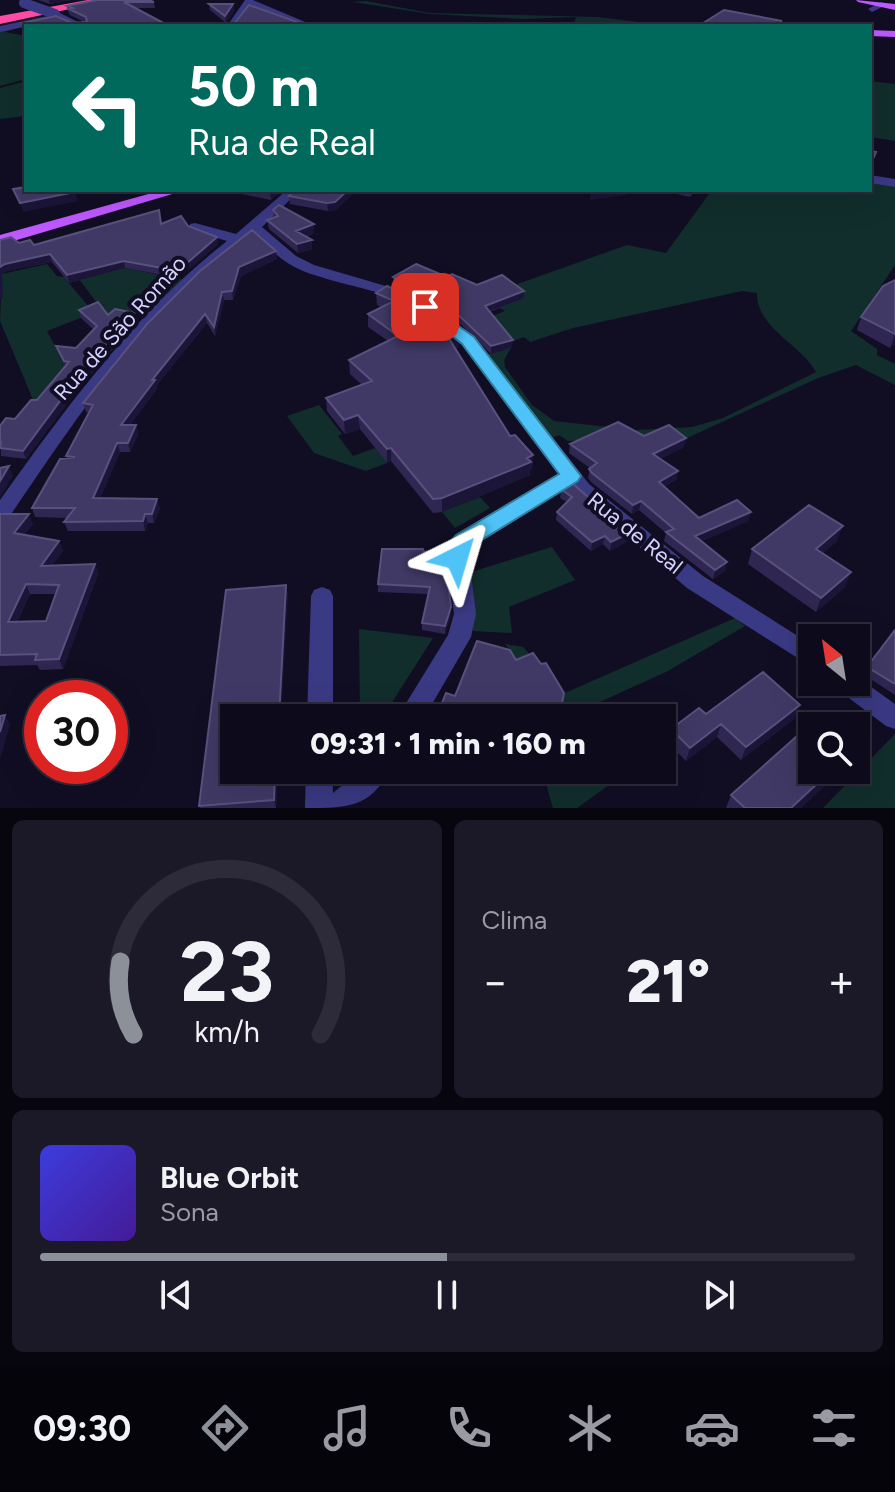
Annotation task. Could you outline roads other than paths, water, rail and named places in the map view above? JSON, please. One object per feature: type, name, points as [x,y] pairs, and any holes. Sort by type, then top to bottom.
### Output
[{"type":"highway","points":[[0,12],[63,0]]},
{"type":"highway","points":[[0,20],[106,0]]},
{"type":"main road","points":[[861,0],[891,4]]},
{"type":"main road","points":[[870,5],[891,4]]},
{"type":"main road","points":[[872,33],[895,34]]},
{"type":"main road","points":[[0,240],[172,192]]},
{"type":"street","points":[[24,1],[77,24]]},
{"type":"street","points":[[233,24],[248,1],[305,24]]},
{"type":"street","points":[[0,29],[57,15]]},
{"type":"street","points":[[872,179],[895,183]]},
{"type":"street","name":"Rua de São Romão","points":[[0,515],[76,409],[185,283],[290,198],[293,192]]},
{"type":"street","name":"Rua de Real","points":[[252,226],[281,253],[309,268],[391,291],[425,307],[468,341],[582,489],[695,582],[798,648]]},
{"type":"street","points":[[195,227],[236,239]]},
{"type":"street","points":[[418,704],[459,637],[465,614],[457,548],[571,476]]},
{"type":"street","points":[[320,704],[322,596]]},
{"type":"street","points":[[865,696],[895,718]]},
{"type":"street","points":[[319,784],[319,808]]},
{"type":"street","points":[[335,808],[367,784]]}]
